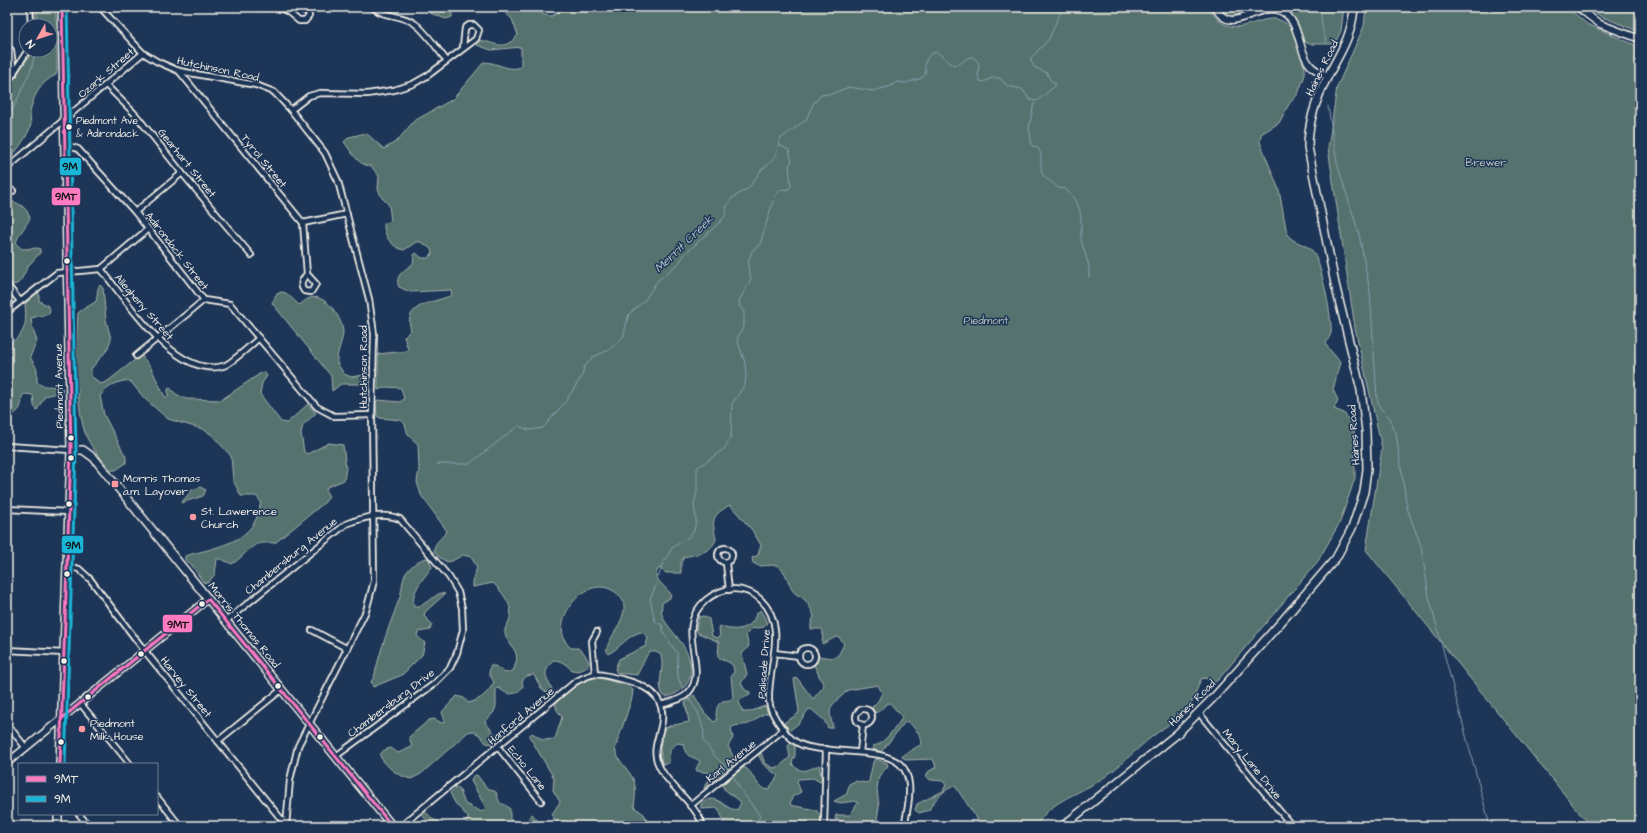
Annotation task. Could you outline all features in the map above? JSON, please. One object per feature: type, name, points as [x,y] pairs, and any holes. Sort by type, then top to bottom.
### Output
[{"type":"main road","name":"Piedmont Avenue","points":[[60,763],[72,450],[66,119],[62,7]]},
{"type":"main road","name":"Haines Road","points":[[1063,826],[1177,734],[1199,713],[1278,626],[1336,558],[1352,528],[1364,492],[1368,450],[1361,390],[1335,284],[1308,147],[1308,132],[1311,119],[1328,76],[1347,43],[1353,22],[1354,7]]},
{"type":"main road","name":"Morris Thomas Road","points":[[72,450],[83,450],[94,458],[392,826]]},
{"type":"main road","points":[[58,815],[58,826]]},
{"type":"street","points":[[30,7],[31,18]]},
{"type":"street","name":"Hutchinson Road","points":[[100,7],[143,53],[179,71],[256,86],[274,92],[325,153],[338,181],[369,299],[374,334],[372,415],[374,581],[366,611],[346,648],[298,746],[290,780],[286,826]]},
{"type":"street","points":[[255,7],[279,8],[287,11]]},
{"type":"street","points":[[373,7],[384,14],[394,14],[414,23],[447,61]]},
{"type":"street","points":[[1215,7],[1219,14],[1227,20],[1236,20],[1265,9],[1279,11],[1285,14],[1294,27],[1308,63],[1328,76]]},
{"type":"street","points":[[1577,7],[1600,24],[1640,39]]},
{"type":"street","points":[[290,110],[308,96],[320,93],[367,94],[394,90],[413,84],[427,76],[478,36],[479,30],[472,24],[465,28],[463,47]]},
{"type":"street","points":[[7,47],[10,50],[14,74]]},
{"type":"street","name":"Ozark Street","points":[[7,168],[143,53]]},
{"type":"street","points":[[7,84],[23,58]]},
{"type":"street","name":"Tyrol Street","points":[[179,71],[303,223]]},
{"type":"street","name":"Gearhart Street","points":[[106,85],[135,114],[251,255]]},
{"type":"street","name":"Adirondack Street","points":[[66,145],[78,149],[135,212],[204,300],[230,304],[317,406],[334,416],[372,415]]},
{"type":"street","points":[[135,212],[182,173]]},
{"type":"street","points":[[7,189],[9,191],[13,191]]},
{"type":"street","points":[[307,274],[303,223],[347,214]]},
{"type":"street","points":[[7,312],[57,273],[101,269],[148,229]]},
{"type":"street","name":"Allegheny Street","points":[[101,269],[158,339],[179,357],[193,364],[209,368],[224,366],[259,338]]},
{"type":"street","points":[[7,285],[20,301]]},
{"type":"street","points":[[136,356],[204,300]]},
{"type":"street","points":[[7,446],[72,450]]},
{"type":"street","points":[[7,509],[69,512]]},
{"type":"street","name":"Chambersburg Drive","points":[[336,756],[434,684],[450,668],[458,653],[463,630],[462,608],[458,592],[449,577],[400,519],[384,516],[374,518]]},
{"type":"street","name":"Chambersburg Avenue","points":[[226,621],[346,524],[360,518],[374,518]]},
{"type":"street","points":[[726,562],[729,590]]},
{"type":"street","name":"Harvey Street","points":[[67,566],[79,569],[90,579],[144,650],[286,826]]},
{"type":"street","name":"Palisade Drive","points":[[661,705],[683,698],[692,688],[696,674],[691,635],[693,618],[701,605],[714,594],[729,590],[739,590],[753,594],[769,609],[775,623],[770,702],[774,715],[792,739],[802,745],[826,750],[884,755],[898,762],[904,768],[908,776],[909,790],[904,825]]},
{"type":"street","points":[[7,763],[208,599]]},
{"type":"street","points":[[312,630],[346,648]]},
{"type":"street","points":[[597,632],[592,641],[595,673],[640,684],[652,691],[661,705],[662,719],[655,748],[657,761],[664,774],[690,806],[703,826]]},
{"type":"street","points":[[7,650],[64,653]]},
{"type":"street","points":[[774,653],[799,656]]},
{"type":"street","name":"Hanford Avenue","points":[[401,826],[576,682],[595,673]]},
{"type":"street","points":[[218,741],[281,690]]},
{"type":"street","points":[[80,703],[129,763]]},
{"type":"street","name":"Mary Lane Drive","points":[[1199,713],[1292,826]]},
{"type":"street","points":[[7,724],[26,748]]},
{"type":"street","points":[[860,752],[863,725]]},
{"type":"street","name":"Karl Avenue","points":[[690,806],[784,729]]},
{"type":"street","name":"Echo Lane","points":[[498,747],[541,801]]},
{"type":"street","points":[[824,826],[826,750]]},
{"type":"street","points":[[158,798],[180,826]]},
{"type":"street","points":[[80,815],[89,826]]},
{"type":"street","points":[[904,825],[916,826]]},
{"type":"green space","points":[[34,7],[55,7],[56,18],[34,18]]},
{"type":"green space","points":[[435,7],[448,7],[452,13],[452,17],[446,19],[430,13],[430,10]]},
{"type":"green space","name":"Piedmont","points":[[499,7],[529,7],[545,15],[552,16],[566,7],[1208,7],[1219,20],[1229,26],[1240,26],[1271,19],[1280,20],[1290,27],[1295,37],[1305,68],[1305,75],[1298,94],[1289,104],[1279,123],[1261,134],[1260,142],[1279,190],[1287,234],[1293,240],[1308,247],[1314,253],[1320,268],[1331,327],[1331,333],[1326,345],[1340,362],[1333,390],[1338,400],[1334,409],[1344,413],[1354,427],[1355,478],[1340,522],[1318,561],[1218,680],[1213,683],[1206,678],[1201,679],[1190,707],[1186,713],[1152,737],[1098,782],[1068,797],[1050,809],[1042,817],[1037,826],[982,826],[955,786],[951,787],[940,795],[929,810],[919,813],[915,810],[917,804],[943,791],[946,785],[943,781],[931,780],[926,777],[928,772],[936,767],[933,759],[907,760],[902,757],[922,744],[920,735],[909,722],[905,722],[881,752],[873,749],[873,746],[881,743],[890,734],[902,717],[890,703],[878,712],[874,713],[872,707],[878,701],[882,693],[878,685],[848,690],[835,702],[830,713],[833,726],[832,728],[828,728],[824,720],[811,709],[808,710],[799,723],[789,731],[784,725],[785,722],[798,714],[799,711],[794,679],[797,678],[813,699],[824,686],[814,665],[817,656],[834,658],[839,654],[844,644],[839,637],[836,637],[822,644],[822,629],[811,629],[814,616],[812,611],[804,599],[793,591],[783,571],[776,565],[759,566],[753,563],[752,558],[758,555],[761,545],[752,530],[730,505],[719,512],[714,519],[716,539],[711,547],[698,554],[684,557],[681,563],[681,573],[666,573],[659,568],[657,571],[656,578],[671,594],[670,598],[662,603],[663,618],[685,649],[691,666],[691,674],[684,688],[666,697],[663,695],[660,686],[662,660],[661,655],[656,652],[650,652],[647,655],[637,675],[617,673],[615,669],[619,659],[646,646],[648,637],[642,632],[633,635],[608,654],[607,649],[609,641],[623,615],[624,606],[621,597],[612,590],[601,587],[590,589],[579,596],[571,605],[565,616],[562,627],[564,639],[571,648],[578,648],[584,653],[589,662],[585,669],[574,671],[561,662],[553,660],[546,673],[546,677],[554,694],[551,696],[541,688],[534,675],[526,677],[522,682],[523,686],[518,692],[509,694],[499,688],[496,689],[496,706],[494,712],[485,722],[497,737],[497,741],[494,744],[486,743],[480,735],[472,731],[468,732],[421,774],[411,779],[402,776],[393,770],[380,756],[383,752],[391,748],[398,753],[412,747],[409,737],[429,720],[434,719],[442,723],[445,722],[442,712],[457,696],[464,698],[468,703],[477,700],[487,693],[494,682],[489,674],[490,666],[495,666],[505,673],[513,671],[517,658],[516,653],[509,643],[505,633],[505,628],[509,621],[510,611],[507,600],[501,591],[493,583],[473,587],[477,567],[471,557],[463,555],[447,562],[436,554],[434,550],[437,543],[447,531],[421,495],[417,482],[419,469],[418,444],[408,435],[405,424],[401,420],[380,418],[377,416],[376,402],[378,400],[400,402],[404,399],[401,388],[386,387],[378,390],[378,354],[407,351],[408,349],[404,337],[411,330],[409,321],[411,314],[422,305],[452,295],[451,290],[410,292],[399,287],[399,276],[413,264],[414,255],[416,253],[422,258],[428,258],[432,254],[431,249],[421,242],[416,242],[404,250],[396,247],[390,241],[384,228],[384,224],[391,221],[389,205],[382,198],[378,189],[379,176],[371,166],[362,164],[352,154],[344,142],[349,137],[366,133],[384,149],[397,141],[414,121],[453,99],[484,62],[493,63],[507,68],[521,67],[521,47],[491,50],[477,45],[479,40],[504,45],[518,35],[512,19]]},
{"type":"green space","points":[[1219,7],[1260,7],[1233,17],[1224,15]]},
{"type":"green space","points":[[1280,7],[1344,7],[1341,31],[1336,41],[1332,44],[1309,44],[1303,41],[1297,26],[1289,13]]},
{"type":"green space","name":"Brewer","points":[[1366,7],[1567,7],[1587,24],[1640,47],[1640,826],[1590,826],[1366,550],[1382,448],[1355,328],[1328,148],[1337,87],[1364,26]]},
{"type":"green space","points":[[1589,7],[1640,7],[1640,32],[1600,16]]},
{"type":"green space","points":[[28,58],[57,58],[56,75],[41,86],[32,103],[30,115],[31,124],[28,133],[18,149],[7,161],[7,90]]},
{"type":"green space","points":[[7,200],[22,206],[30,218],[18,237],[16,244],[22,249],[40,249],[40,253],[28,266],[21,280],[17,284],[12,285],[7,279]]},
{"type":"green space","points":[[100,285],[103,288],[106,320],[111,339],[107,350],[91,369],[91,376],[101,384],[108,381],[141,355],[151,368],[165,397],[168,397],[168,389],[170,388],[176,394],[186,399],[221,400],[264,372],[267,376],[262,383],[260,394],[281,422],[287,423],[308,404],[316,413],[303,425],[301,433],[304,452],[307,454],[329,443],[343,445],[346,468],[344,480],[327,487],[326,491],[329,497],[324,503],[275,543],[260,544],[250,548],[232,564],[221,559],[217,559],[215,574],[208,583],[203,582],[191,564],[185,560],[185,556],[223,545],[241,536],[254,523],[261,502],[256,496],[241,496],[233,480],[231,456],[211,434],[202,429],[168,419],[145,399],[130,381],[122,381],[114,385],[100,396],[104,415],[126,457],[126,463],[116,470],[111,470],[89,442],[83,426],[78,395],[77,326],[78,313],[96,301]]},
{"type":"green space","points":[[38,291],[39,301],[47,305],[50,309],[49,314],[31,318],[32,327],[37,341],[30,357],[37,369],[37,382],[43,386],[56,386],[63,389],[62,392],[45,396],[37,410],[34,406],[33,395],[25,394],[22,396],[19,410],[7,418],[7,344],[22,333],[26,317],[25,304]]},
{"type":"green space","points":[[281,292],[286,293],[299,305],[310,298],[316,297],[322,299],[332,308],[337,314],[343,333],[337,356],[337,363],[344,374],[351,377],[369,374],[369,384],[341,384],[332,391],[331,376],[272,303],[277,294]]},
{"type":"green space","points":[[200,487],[206,490],[203,496],[181,503],[192,490]]},
{"type":"green space","points":[[428,558],[432,567],[416,591],[413,601],[414,607],[419,607],[440,593],[445,594],[425,612],[424,616],[432,624],[430,630],[418,632],[417,636],[425,643],[422,655],[402,675],[373,687],[371,681],[374,678],[382,647],[400,597],[406,573],[416,563],[422,559]]},
{"type":"green space","points":[[760,610],[768,623],[764,627],[751,629],[746,635],[749,646],[742,654],[747,674],[741,683],[745,690],[750,692],[750,695],[741,699],[739,702],[743,712],[749,712],[765,706],[768,713],[762,715],[751,723],[731,728],[733,738],[728,746],[736,762],[704,789],[705,785],[712,776],[712,773],[697,771],[696,769],[700,761],[687,754],[683,744],[677,743],[670,750],[669,763],[662,763],[660,749],[662,731],[669,726],[689,722],[685,702],[694,695],[704,712],[714,722],[717,720],[716,712],[719,704],[733,698],[731,675],[734,673],[733,666],[729,662],[718,657],[719,642],[698,633],[696,629],[699,617],[703,616],[709,619],[712,636],[717,638],[720,636],[720,626],[728,629],[746,627],[753,621]]},
{"type":"green space","points":[[596,677],[629,686],[633,690],[632,698],[615,749],[618,758],[633,779],[635,790],[634,807],[644,814],[647,821],[645,826],[556,826],[552,814],[560,802],[553,790],[554,778],[529,736],[532,733],[543,740],[555,739],[562,717],[555,704],[579,684]]},
{"type":"green space","points":[[791,742],[795,747],[795,756],[792,762],[793,765],[800,770],[806,770],[819,765],[822,780],[820,782],[813,778],[798,779],[797,782],[801,792],[792,797],[790,805],[816,810],[821,816],[821,826],[721,826],[724,821],[718,808],[701,809],[701,804],[712,799],[717,800],[729,808],[738,809],[741,802],[724,789],[722,785],[744,767],[761,787],[768,790],[778,776],[763,764],[758,754],[761,753],[765,763],[773,768],[780,766],[790,757],[788,746]]},
{"type":"green space","points":[[876,759],[887,763],[888,766],[879,776],[877,789],[879,806],[876,826],[854,826],[848,822],[835,819],[836,815],[850,815],[858,803],[855,801],[840,803],[834,801],[847,794],[849,784],[855,781],[867,783],[869,781],[873,762]]},
{"type":"green space","points":[[477,775],[486,787],[496,792],[500,803],[510,809],[510,819],[516,826],[466,826],[468,817],[455,803],[450,793],[455,788],[459,788],[465,804],[482,812],[486,808],[471,781],[473,776]]},
{"type":"green space","points":[[423,812],[428,814],[434,820],[447,826],[432,826],[422,815]]},
{"type":"green space","points":[[532,814],[537,820],[538,826],[524,826]]},
{"type":"waterway","points":[[37,7],[37,18]]},
{"type":"waterway","name":"Merrit Creek","points":[[566,401],[582,376],[584,367],[593,357],[609,350],[623,337],[629,314],[645,300],[657,281],[679,263],[684,255],[720,222],[725,216],[727,206],[732,198],[749,188],[761,170],[771,162],[776,155],[780,139],[806,120],[813,104],[821,95],[831,94],[849,87],[873,91],[891,86],[897,82],[906,83],[922,78],[926,73],[926,60],[930,55],[936,52],[955,65],[970,57],[973,57],[979,63],[978,75],[980,81],[983,82],[992,78],[1000,78],[1007,86],[1022,89],[1030,100],[1037,101],[1055,86],[1055,83],[1050,80],[1047,73],[1034,67],[1030,59],[1049,39],[1060,13],[1065,7]]},
{"type":"waterway","points":[[1320,7],[1322,27],[1327,44]]},
{"type":"waterway","points":[[7,122],[32,67],[34,58]]},
{"type":"waterway","points":[[1034,103],[1029,127],[1032,146],[1037,147],[1041,153],[1041,168],[1043,175],[1058,188],[1066,189],[1073,198],[1080,210],[1081,225]]},
{"type":"waterway","points":[[1328,106],[1337,163],[1359,234],[1370,292],[1377,398],[1380,408],[1391,419],[1392,427],[1396,433],[1407,508],[1421,546],[1429,597],[1489,822]]},
{"type":"waterway","points":[[775,196],[780,190],[789,189],[791,186],[789,165],[792,162],[789,150],[779,145]]},
{"type":"waterway","points":[[685,694],[678,677],[677,653],[664,634],[662,625],[655,621],[650,599],[657,583],[662,565],[672,548],[689,537],[694,531],[696,520],[694,504],[697,491],[697,468],[724,449],[731,437],[732,404],[745,384],[746,375],[745,363],[737,339],[744,326],[744,312],[740,307],[739,301],[751,279],[748,267],[749,259],[752,251],[760,244],[773,201]]},
{"type":"waterway","points":[[1081,226],[1081,240],[1089,266],[1089,277]]},
{"type":"waterway","name":"Merrit Creek","points":[[519,426],[529,430],[543,428],[565,402]]},
{"type":"waterway","name":"Merrit Creek","points":[[437,464],[469,464],[517,427]]},
{"type":"waterway","points":[[687,696],[698,712],[704,732],[703,740],[714,755],[730,771]]},
{"type":"waterway","points":[[732,774],[740,789],[760,816],[756,824],[748,823],[744,826]]},
{"type":"transit line","name":"9MT","points":[[60,763],[71,450],[62,7]]},
{"type":"transit line","name":"9M","points":[[65,763],[76,450],[67,7]]},
{"type":"transit line","name":"9MT","points":[[61,719],[208,599],[392,826]]},
{"type":"place","name":"Piedmont Ave & Adirondack","points":[[69,127]]},
{"type":"place","name":"Morris Thomas a.m. Layover","points":[[115,484]]},
{"type":"place","name":"St. Lawerence Church","points":[[193,517]]},
{"type":"place","name":"Piedmont Milk House","points":[[82,729]]}]
